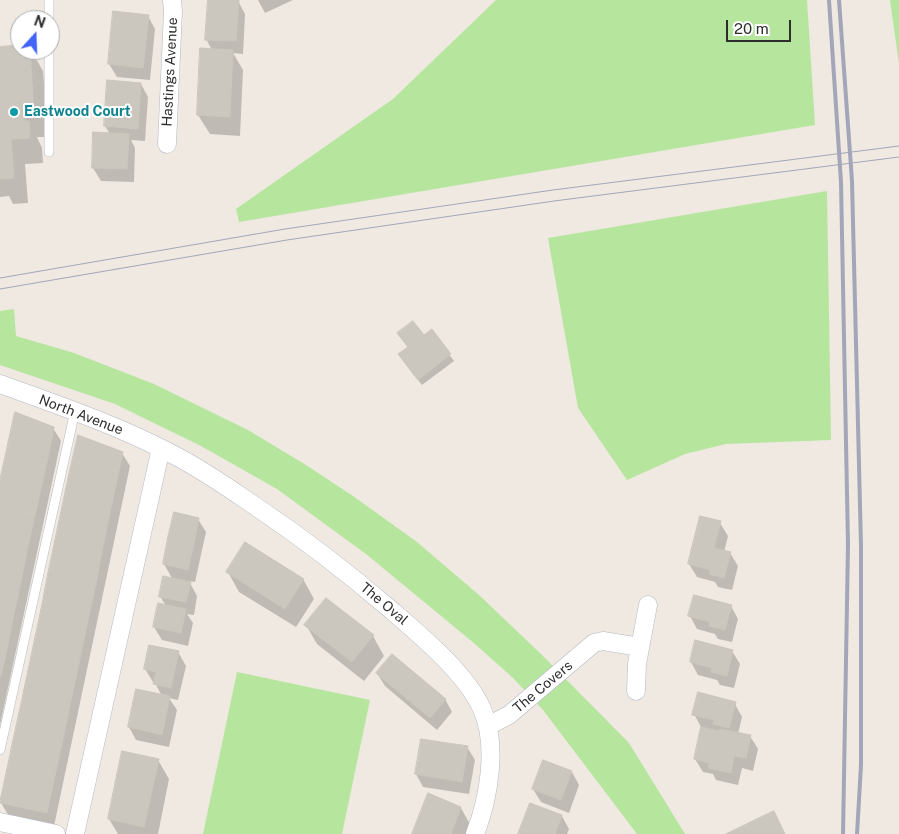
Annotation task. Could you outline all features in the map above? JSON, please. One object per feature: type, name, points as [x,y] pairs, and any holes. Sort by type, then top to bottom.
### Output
[{"type":"street","name":"Hastings Avenue","points":[[167,144],[172,0]]},
{"type":"street","name":"North Avenue","points":[[0,384],[114,426],[161,448]]},
{"type":"street","name":"The Oval","points":[[161,448],[235,492],[350,575],[410,626],[462,677],[482,709],[488,726],[490,742],[489,780],[485,801],[474,834]]},
{"type":"street","points":[[75,834],[161,448]]},
{"type":"street","points":[[636,691],[636,664],[648,605]]},
{"type":"street","name":"The Covers","points":[[488,726],[509,715],[594,643],[603,641],[640,647]]},
{"type":"street","points":[[0,822],[56,834]]},
{"type":"lane","points":[[49,60],[49,152]]},
{"type":"lane","points":[[0,750],[75,412]]},
{"type":"green space","points":[[496,0],[807,0],[815,125],[239,222],[236,209],[393,99]]},
{"type":"green space","points":[[890,0],[899,0],[899,64]]},
{"type":"green space","points":[[827,191],[831,440],[726,444],[685,454],[627,480],[578,408],[548,238]]},
{"type":"green space","points":[[14,309],[16,336],[74,353],[154,384],[248,430],[353,496],[417,542],[479,595],[541,654],[629,743],[685,834],[637,834],[543,710],[513,678],[366,554],[277,489],[201,446],[115,404],[0,365],[0,311]]},
{"type":"green space","points":[[237,672],[370,700],[342,834],[203,834]]},
{"type":"building","points":[[208,0],[239,0],[236,41],[205,40]]},
{"type":"building","points":[[113,11],[149,15],[143,68],[108,64]]},
{"type":"building","name":"Eastwood Court","points":[[10,46],[10,60],[31,60],[34,112],[24,112],[24,121],[29,121],[30,138],[11,139],[14,178],[0,179],[0,47]]},
{"type":"building","points":[[200,48],[233,50],[230,117],[197,115]]},
{"type":"building","points":[[107,80],[141,83],[138,129],[104,126]]},
{"type":"building","points":[[93,132],[129,134],[127,169],[92,168]]},
{"type":"building","points":[[413,321],[424,335],[432,329],[451,354],[418,380],[398,354],[408,347],[397,333]]},
{"type":"building","points":[[15,412],[54,427],[48,458],[7,449]]},
{"type":"building","points":[[78,435],[123,452],[116,485],[69,475]]},
{"type":"building","points":[[7,449],[48,458],[41,489],[0,481]]},
{"type":"building","points":[[69,475],[116,485],[109,518],[62,508]]},
{"type":"building","points":[[0,481],[41,489],[34,520],[0,513]]},
{"type":"building","points":[[62,508],[109,518],[102,551],[55,541]]},
{"type":"building","points":[[174,512],[199,518],[194,544],[168,538]]},
{"type":"building","points":[[0,513],[34,520],[27,551],[0,546]]},
{"type":"building","points":[[700,516],[721,521],[714,548],[731,552],[724,578],[709,574],[710,570],[688,564]]},
{"type":"building","points":[[168,538],[194,544],[188,570],[163,564]]},
{"type":"building","points":[[55,541],[102,551],[96,584],[48,574]]},
{"type":"building","points":[[245,542],[304,579],[285,609],[226,572]]},
{"type":"building","points":[[0,546],[27,551],[21,582],[0,578]]},
{"type":"building","points":[[48,574],[96,584],[89,616],[42,606]]},
{"type":"building","points":[[163,576],[191,582],[186,602],[159,597]]},
{"type":"building","points":[[0,578],[21,582],[14,614],[0,611]]},
{"type":"building","points":[[694,595],[732,605],[725,630],[709,626],[710,622],[688,616]]},
{"type":"building","points":[[326,598],[374,635],[352,662],[304,625]]},
{"type":"building","points":[[158,603],[186,609],[181,633],[153,627]]},
{"type":"building","points":[[42,606],[89,616],[82,649],[35,639]]},
{"type":"building","points":[[0,611],[14,614],[8,645],[0,643]]},
{"type":"building","points":[[35,639],[82,649],[75,682],[28,672]]},
{"type":"building","points":[[695,640],[733,650],[727,676],[711,672],[712,668],[690,662]]},
{"type":"building","points":[[0,643],[8,645],[1,676],[0,676]]},
{"type":"building","points":[[149,645],[179,651],[171,688],[153,684],[156,672],[144,669]]},
{"type":"building","points":[[392,654],[446,699],[430,718],[376,673]]},
{"type":"building","points":[[28,672],[75,682],[68,715],[21,705]]},
{"type":"building","points":[[136,689],[170,696],[162,735],[128,727]]},
{"type":"building","points":[[698,692],[736,702],[729,728],[713,724],[714,720],[692,715]]},
{"type":"building","points":[[21,705],[68,715],[61,748],[14,737]]},
{"type":"building","points":[[701,727],[751,735],[746,758],[734,756],[731,773],[708,768],[709,763],[694,759]]},
{"type":"building","points":[[14,737],[61,748],[54,780],[7,770]]},
{"type":"building","points":[[421,739],[468,746],[462,782],[415,774]]},
{"type":"building","points":[[122,751],[159,759],[144,827],[108,819]]},
{"type":"building","points":[[543,760],[572,771],[561,800],[532,789]]},
{"type":"building","points":[[7,770],[54,780],[47,813],[0,803]]},
{"type":"building","points":[[428,793],[461,807],[451,834],[412,834]]},
{"type":"building","points":[[530,803],[562,815],[555,834],[518,834]]},
{"type":"building","points":[[774,811],[785,834],[726,834]]},
{"type":"tram line","points":[[0,278],[285,229],[553,190],[899,146]]},
{"type":"tram line","points":[[0,289],[287,240],[554,201],[899,157]]},
{"type":"railway","points":[[829,0],[841,182],[848,545],[843,834]]},
{"type":"railway","points":[[839,0],[852,181],[861,546],[861,765],[857,834]]},
{"type":"place","name":"Eastwood Court","points":[[14,112]]}]
